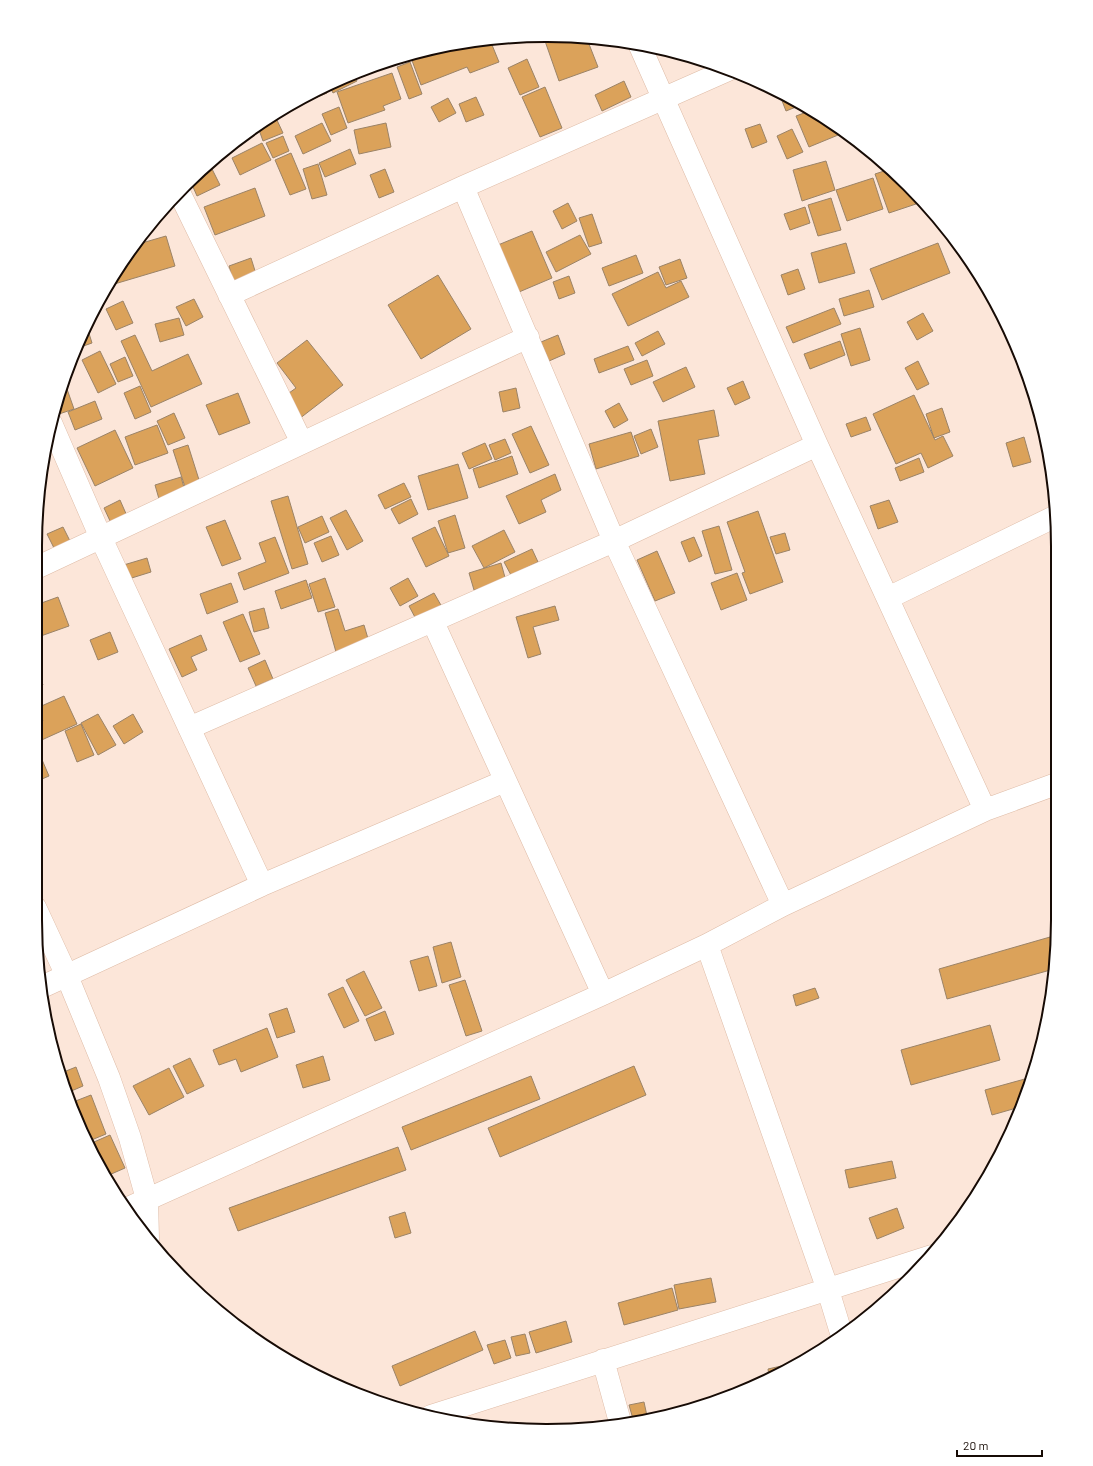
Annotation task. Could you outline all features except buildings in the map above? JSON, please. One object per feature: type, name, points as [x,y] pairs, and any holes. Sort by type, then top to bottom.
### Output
[{"type":"street","points":[[642,52],[816,445],[986,810]]},
{"type":"street","points":[[229,295],[463,187],[721,73]]},
{"type":"street","points":[[463,187],[614,541],[784,905]]},
{"type":"street","points":[[182,198],[302,443]]},
{"type":"street","points":[[42,565],[528,337]]},
{"type":"street","points":[[55,433],[101,538],[262,885]]},
{"type":"street","points":[[189,728],[433,622],[614,541],[816,445]]},
{"type":"street","points":[[888,598],[1050,519]]},
{"type":"street","points":[[433,622],[603,994]]},
{"type":"street","points":[[46,985],[262,885],[505,781]]},
{"type":"street","points":[[131,1206],[603,994],[707,945],[784,905],[986,810],[1051,786]]},
{"type":"street","points":[[42,922],[67,976],[111,1085],[130,1138],[147,1199],[148,1229]]},
{"type":"street","points":[[707,945],[828,1290],[840,1330]]},
{"type":"street","points":[[441,1412],[918,1261]]},
{"type":"street","points":[[603,1360],[619,1419]]}]
